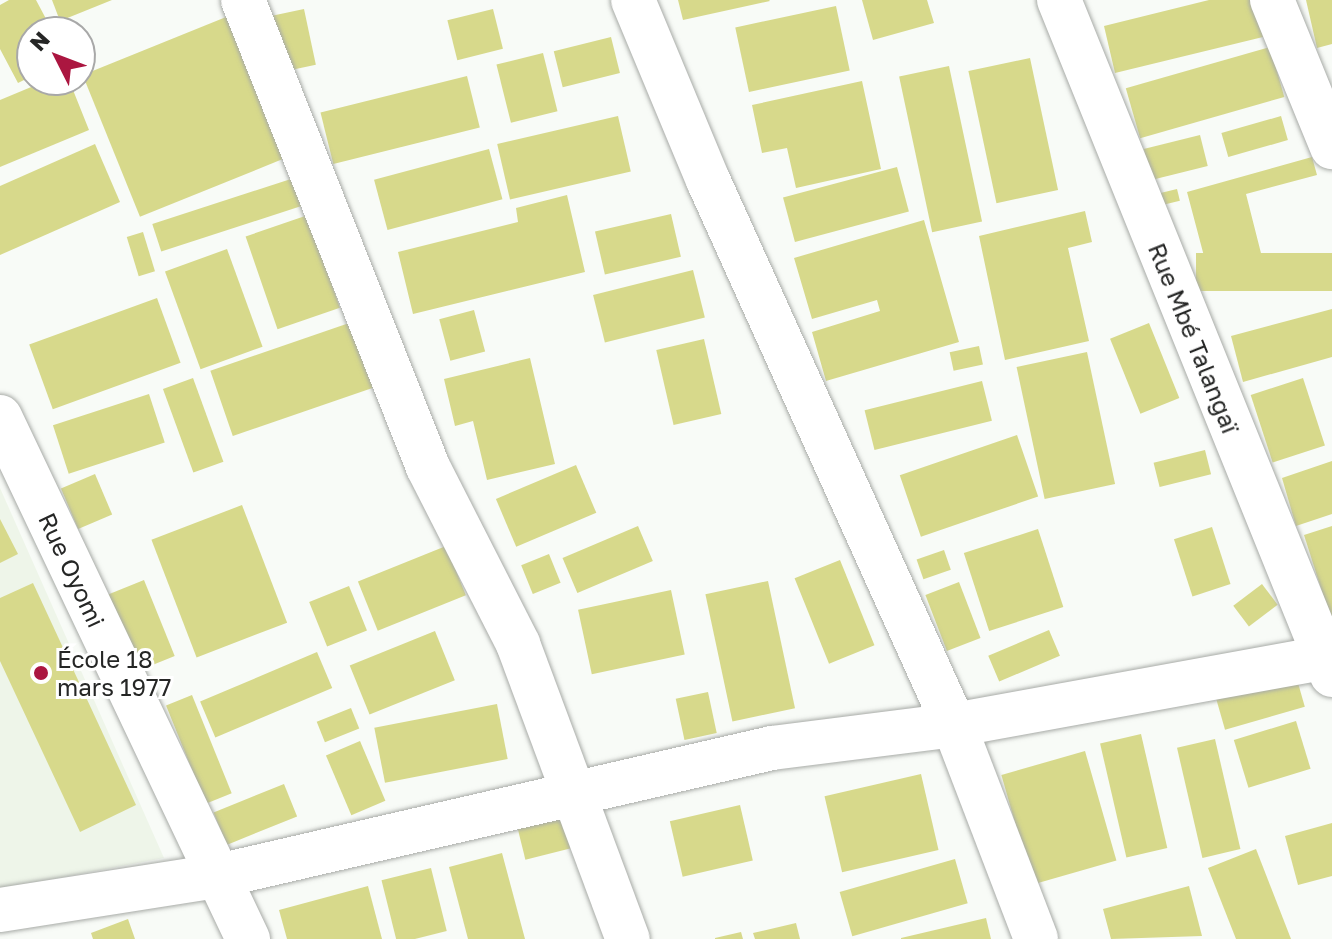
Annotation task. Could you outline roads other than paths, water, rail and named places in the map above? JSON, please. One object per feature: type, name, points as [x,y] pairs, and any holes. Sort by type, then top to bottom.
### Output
[{"type":"street","points":[[243,0],[428,467],[518,644],[571,797],[628,939]]},
{"type":"street","points":[[633,0],[708,180],[954,725],[1036,939]]},
{"type":"street","name":"Rue Mbé Talangaï","points":[[1059,0],[1330,663]]},
{"type":"street","points":[[1272,0],[1332,147]]},
{"type":"street","name":"Rue Oyomi","points":[[0,417],[248,939]]},
{"type":"street","points":[[0,910],[218,876],[571,797],[772,748],[954,725],[1330,663]]},
{"type":"place","name":"École 18 mars 1977","points":[[41,673]]}]
